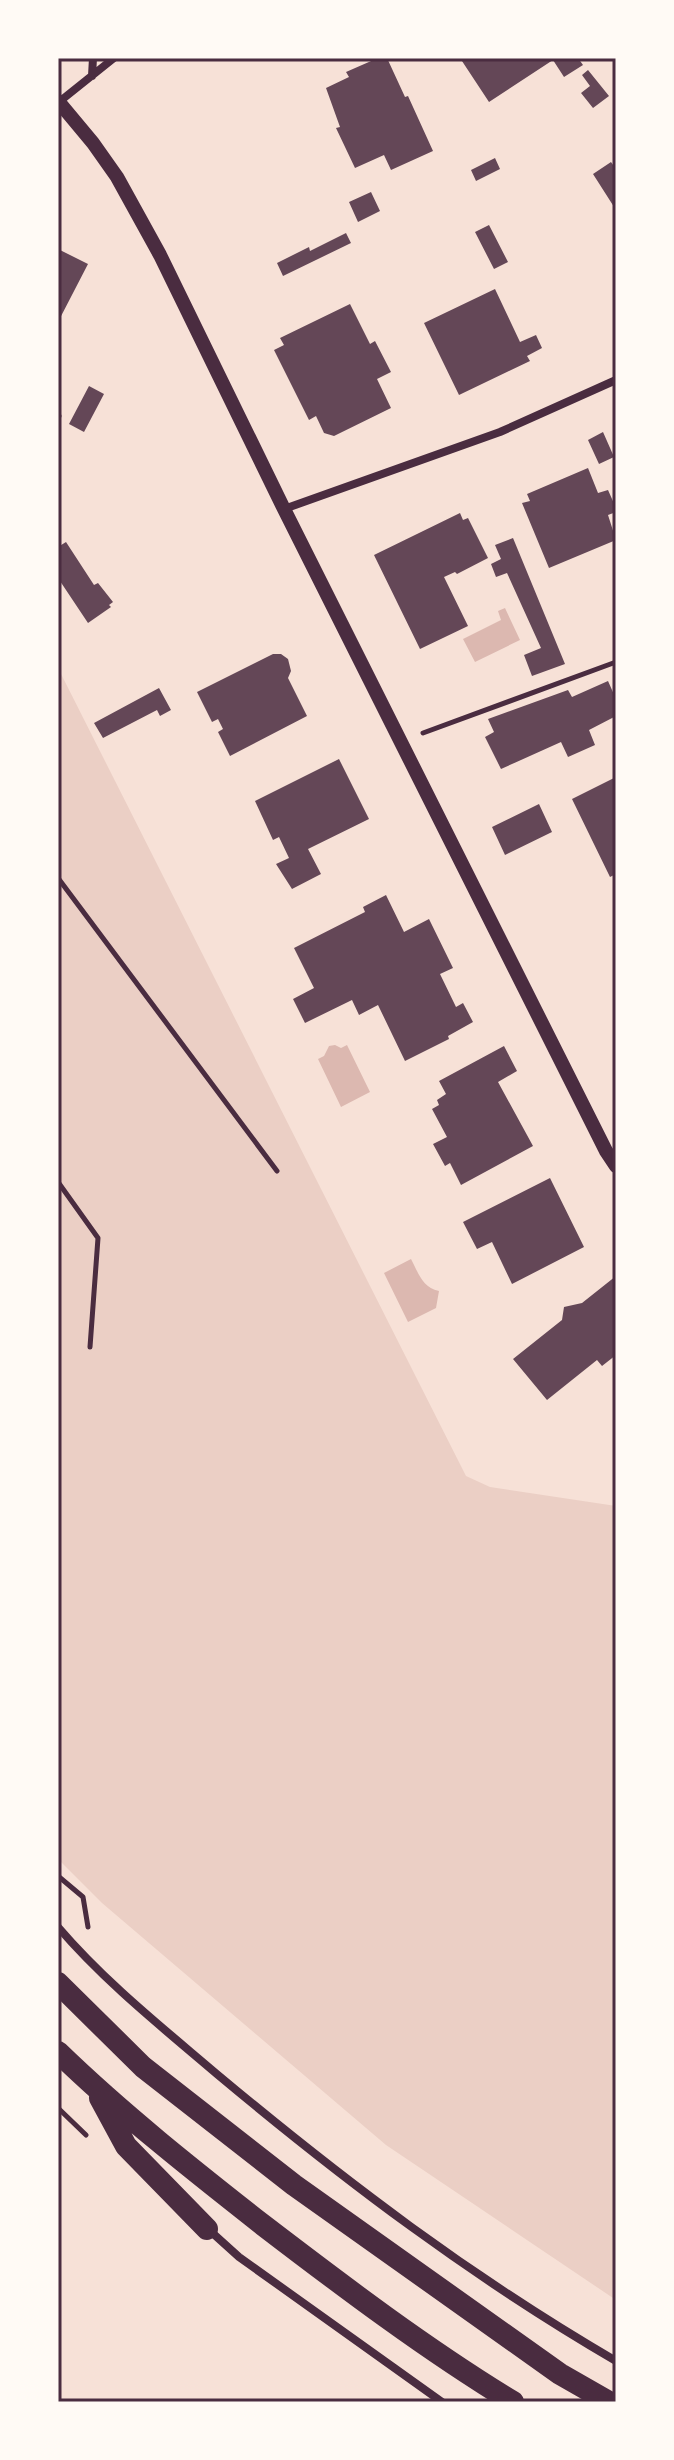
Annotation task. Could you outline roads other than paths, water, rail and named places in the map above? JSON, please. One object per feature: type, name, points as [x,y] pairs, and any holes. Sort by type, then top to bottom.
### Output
[{"type":"highway","points":[[58,1983],[143,2067],[294,2185],[560,2374],[609,2402]]},
{"type":"highway","points":[[58,2052],[94,2087],[218,2190],[331,2278],[513,2402]]},
{"type":"highway","points":[[94,2087],[126,2146],[207,2229]]},
{"type":"street","points":[[91,76],[93,58]]},
{"type":"street","points":[[114,58],[58,102],[117,177],[160,255],[400,741],[616,1166]]},
{"type":"street","points":[[284,509],[500,432],[616,380]]},
{"type":"street","points":[[58,1927],[77,1949],[164,2028],[319,2159],[449,2257],[616,2361]]},
{"type":"street","points":[[207,2229],[239,2257],[442,2402]]}]
